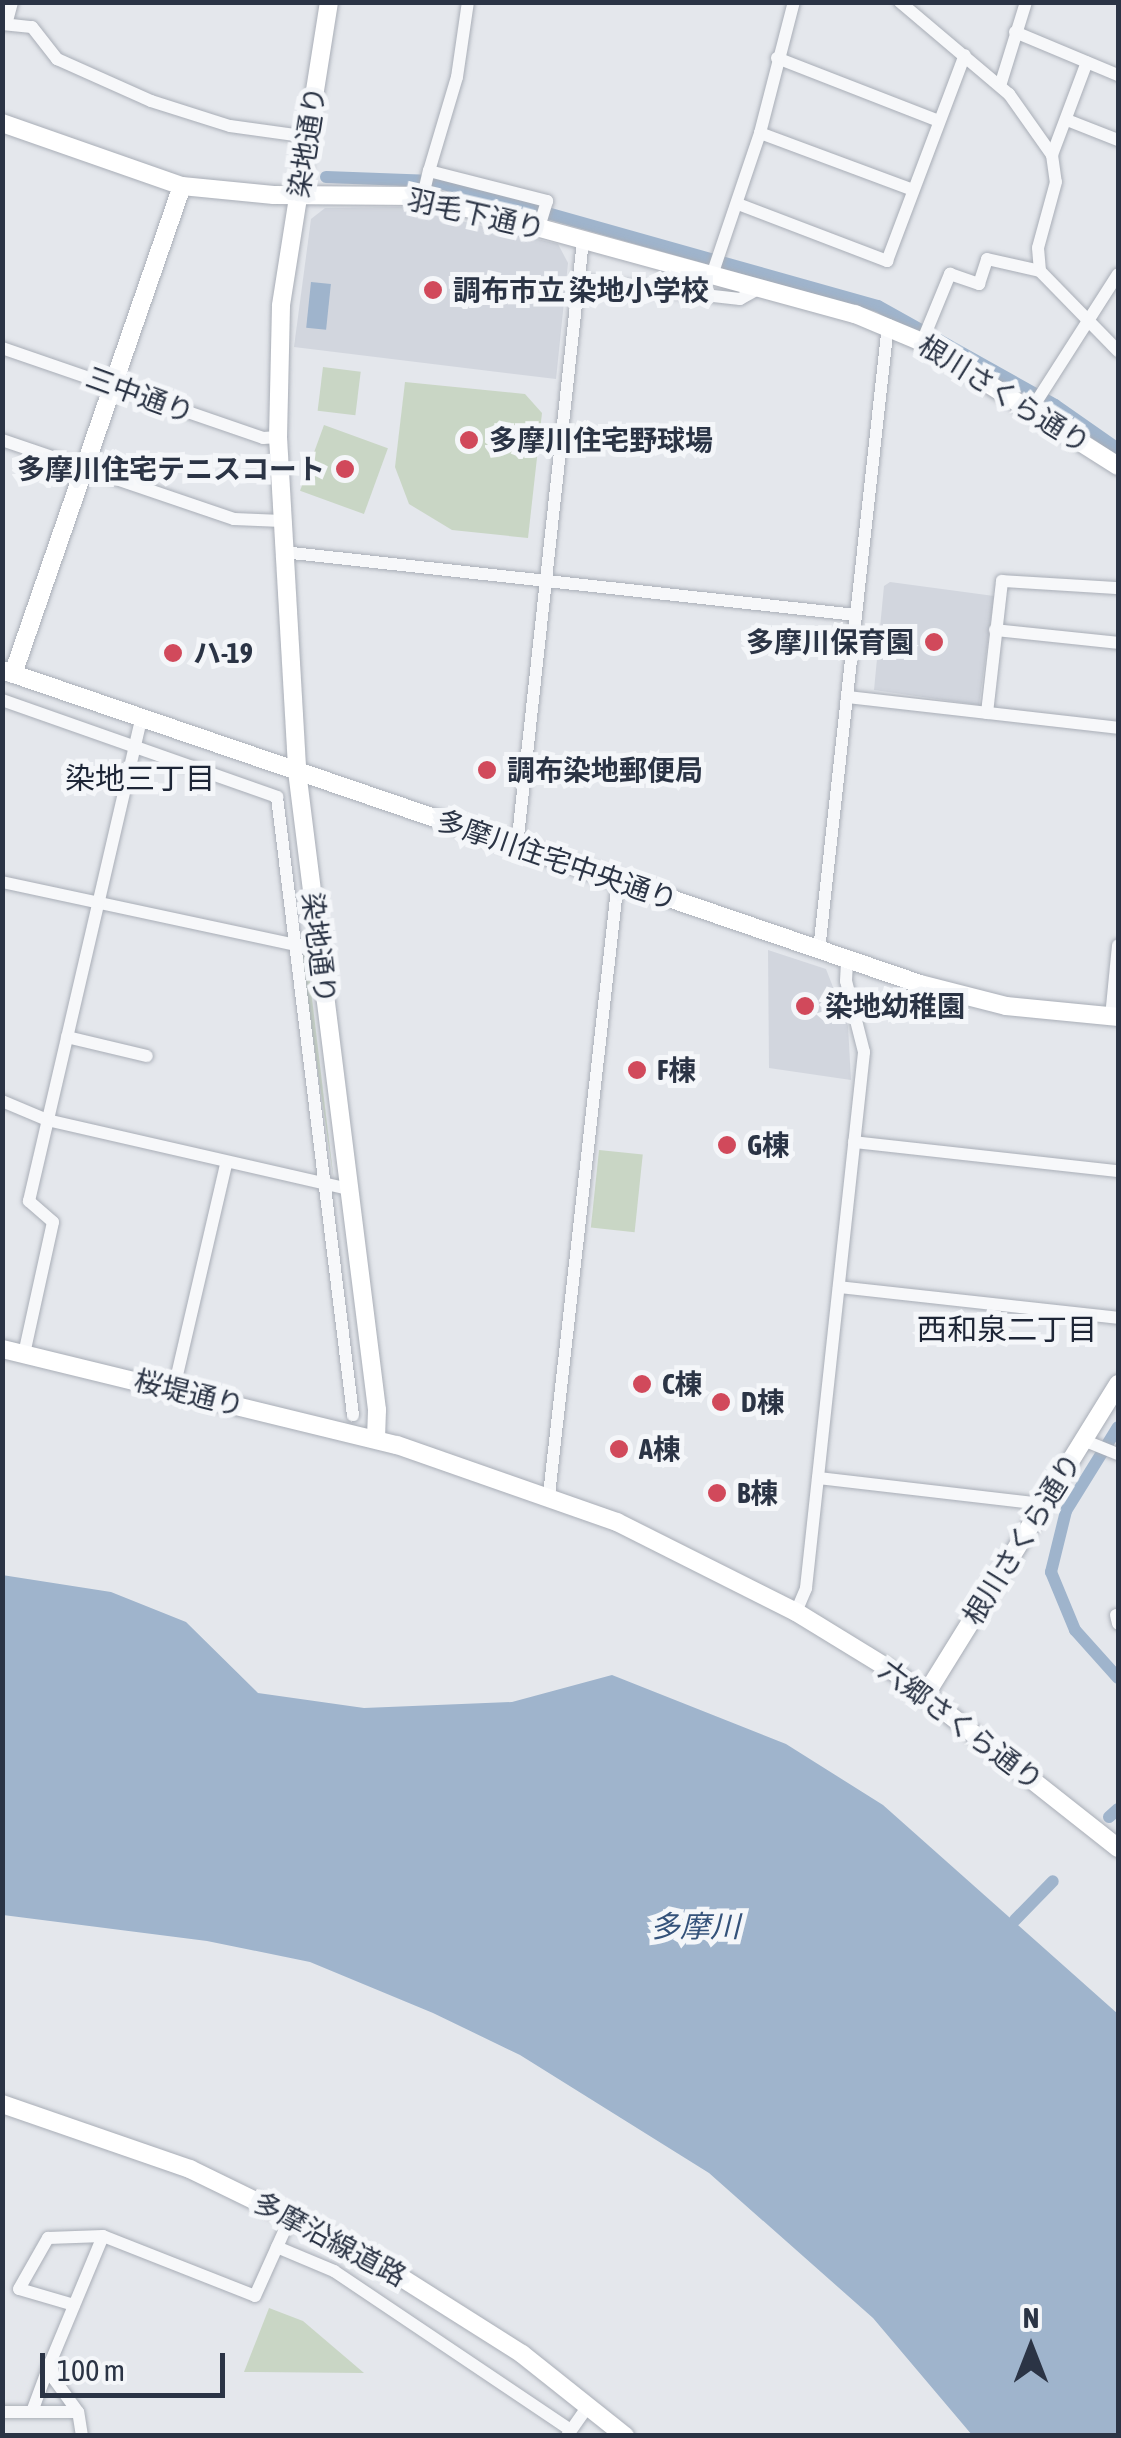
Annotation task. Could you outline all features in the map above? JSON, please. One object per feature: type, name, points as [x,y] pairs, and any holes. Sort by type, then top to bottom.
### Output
[{"type":"street","points":[[12,2],[5,22],[32,27],[58,59],[151,101],[230,126],[308,137]]},
{"type":"street","name":"染地通り","points":[[329,2],[281,306],[278,436],[297,771],[376,1439]]},
{"type":"street","points":[[468,2],[456,78],[427,181],[543,215]]},
{"type":"street","points":[[715,264],[760,133],[794,2]]},
{"type":"street","points":[[900,2],[1000,86],[1052,156],[1056,182],[1038,248],[1040,271]]},
{"type":"street","points":[[1000,86],[1026,2]]},
{"type":"street","points":[[1015,32],[1118,75]]},
{"type":"street","points":[[738,204],[887,261],[965,55]]},
{"type":"street","points":[[778,58],[939,121]]},
{"type":"street","points":[[1052,156],[1086,62]]},
{"type":"street","points":[[1066,120],[1118,140]]},
{"type":"street","name":"羽毛下通り","points":[[2,123],[182,186],[299,196],[427,181],[543,215],[583,240],[715,264],[760,288],[888,325]]},
{"type":"street","points":[[760,133],[913,190]]},
{"type":"street","points":[[8,672],[182,186]]},
{"type":"street","points":[[518,846],[583,240]]},
{"type":"street","points":[[924,339],[950,274],[979,284],[988,259],[1040,271],[1116,344]]},
{"type":"street","points":[[1034,406],[1118,274]]},
{"type":"street","points":[[579,281],[740,300],[760,288]]},
{"type":"street","points":[[818,950],[888,325]]},
{"type":"street","name":"根川さくら通り","points":[[888,325],[924,339],[1034,406],[1118,466]]},
{"type":"street","name":"三中通り","points":[[2,348],[263,438],[278,436]]},
{"type":"street","points":[[2,440],[234,520],[282,521]]},
{"type":"street","points":[[283,552],[856,615]]},
{"type":"street","points":[[986,713],[1002,580],[1009,576],[1118,588]]},
{"type":"street","points":[[995,630],[1118,643]]},
{"type":"street","name":"多摩川住宅中央通り","points":[[8,672],[847,960],[991,1003],[1115,1017]]},
{"type":"street","points":[[846,697],[1118,728]]},
{"type":"street","points":[[2,700],[275,793],[353,1414]]},
{"type":"street","points":[[24,1354],[54,1222],[29,1200],[142,717]]},
{"type":"street","points":[[549,1495],[618,880]]},
{"type":"street","points":[[2,882],[296,948],[320,950]]},
{"type":"street","points":[[1115,1017],[1118,945]]},
{"type":"street","points":[[376,1439],[549,1495],[692,1556],[796,1612],[806,1588],[864,1052],[846,981],[847,960]]},
{"type":"street","points":[[66,1037],[147,1056]]},
{"type":"street","points":[[2,1101],[46,1120],[349,1190]]},
{"type":"street","points":[[854,1142],[1118,1171]]},
{"type":"street","points":[[174,1388],[226,1164]]},
{"type":"street","points":[[838,1287],[1118,1318]]},
{"type":"street","name":"桜堤通り","points":[[2,1349],[376,1439]]},
{"type":"street","name":"根川さくら通り","points":[[926,1694],[1044,1504],[1090,1442],[1118,1384]]},
{"type":"street","points":[[1090,1442],[1116,1453]]},
{"type":"street","points":[[818,1478],[1044,1504]]},
{"type":"street","name":"六郷さくら通り","points":[[796,1612],[926,1694],[1118,1848]]},
{"type":"street","name":"多摩沿線道路","points":[[2,2104],[190,2169],[291,2216],[468,2317],[624,2436]]},
{"type":"street","points":[[18,2288],[41,2242],[103,2236],[254,2296],[291,2216]]},
{"type":"street","points":[[32,2409],[103,2236]]},
{"type":"street","points":[[276,2247],[366,2290],[569,2433],[588,2406]]},
{"type":"street","points":[[2,2291],[18,2288],[74,2305]]},
{"type":"street","points":[[51,2360],[54,2379],[78,2412],[82,2436]]},
{"type":"street","points":[[2,2412],[78,2412]]},
{"type":"shaded area","name":"調布市立 染地小学校","points":[[402,207],[558,244],[568,263],[556,379],[294,347],[311,219],[325,208]]},
{"type":"shaded area","name":"多摩川保育園","points":[[890,582],[994,596],[979,705],[874,690],[884,586]]},
{"type":"shaded area","name":"染地幼稚園","points":[[768,950],[826,969],[848,1026],[851,1080],[769,1068]]},
{"type":"green space","points":[[323,367],[361,372],[355,415],[318,411]]},
{"type":"green space","name":"多摩川住宅野球場","points":[[405,382],[525,394],[542,413],[528,538],[452,530],[409,504],[395,467]]},
{"type":"green space","name":"多摩川住宅テニスコート","points":[[324,425],[388,448],[364,514],[300,491]]},
{"type":"green space","points":[[301,956],[307,957],[334,1182]]},
{"type":"green space","points":[[599,1150],[643,1155],[635,1232],[591,1228]]},
{"type":"green space","points":[[269,2308],[303,2321],[364,2373],[244,2372]]},
{"type":"water","points":[[311,282],[331,284],[326,330],[306,328]]},
{"type":"water","name":"多摩川","points":[[2,1575],[111,1592],[186,1622],[258,1693],[364,1708],[512,1702],[612,1675],[786,1744],[883,1805],[1118,2014],[1118,2435],[972,2435],[873,2318],[709,2173],[520,2055],[433,2013],[310,1962],[207,1941],[3,1915]]},
{"type":"waterway","points":[[326,177],[433,181],[878,306],[1055,405],[1118,449]]},
{"type":"waterway","points":[[1118,1427],[1066,1511],[1051,1572],[1075,1630],[1118,1678]]},
{"type":"waterway","points":[[1109,1817],[1118,1809]]},
{"type":"waterway","points":[[1015,1920],[1053,1881]]},
{"type":"place","name":"調布市立 染地小学校","points":[[433,290]]},
{"type":"place","name":"多摩川住宅野球場","points":[[469,440]]},
{"type":"place","name":"多摩川住宅テニスコート","points":[[345,469]]},
{"type":"place","name":"多摩川保育園","points":[[934,642]]},
{"type":"place","name":"ハ-19","points":[[173,653]]},
{"type":"place","name":"調布染地郵便局","points":[[487,770]]},
{"type":"place","name":"染地幼稚園","points":[[805,1006]]},
{"type":"place","name":"F棟","points":[[637,1070]]},
{"type":"place","name":"G棟","points":[[727,1145]]},
{"type":"place","name":"C棟","points":[[642,1384]]},
{"type":"place","name":"D棟","points":[[721,1402]]},
{"type":"place","name":"A棟","points":[[619,1449]]},
{"type":"place","name":"B棟","points":[[717,1493]]},
{"type":"district","name":"染地三丁目","points":[[140,778]]},
{"type":"district","name":"西和泉二丁目","points":[[1007,1329]]}]
